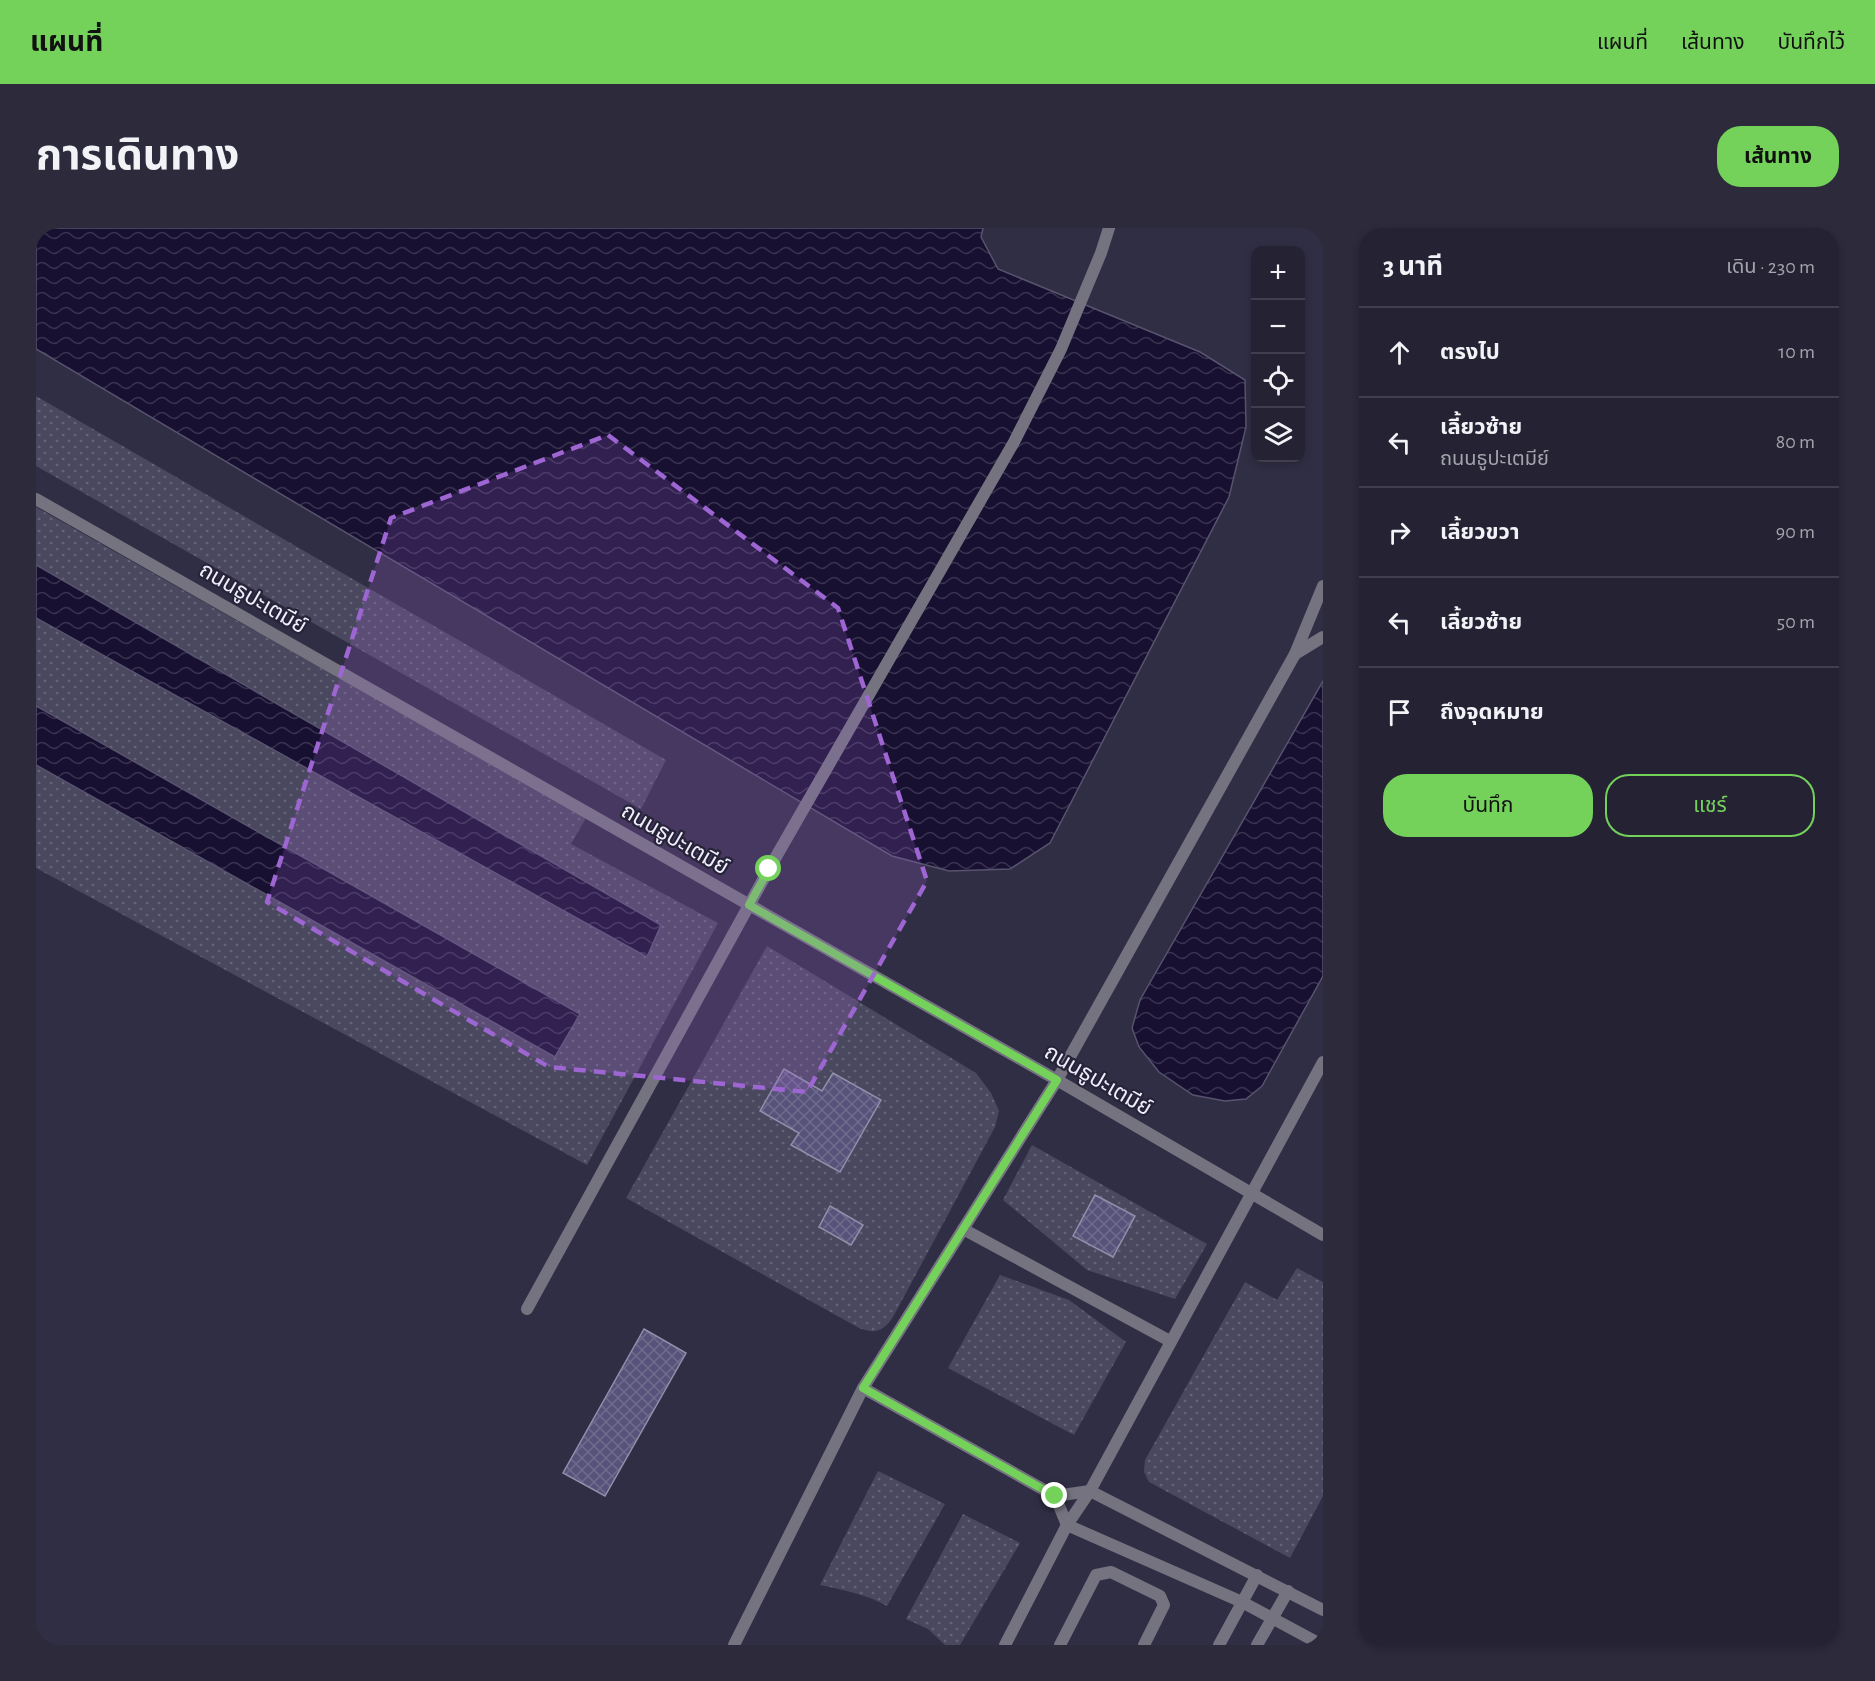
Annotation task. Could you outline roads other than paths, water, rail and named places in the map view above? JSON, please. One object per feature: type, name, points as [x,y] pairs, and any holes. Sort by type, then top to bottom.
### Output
[{"type":"street","points":[[527,1310],[769,869],[1014,442],[1061,349],[1101,253],[1108,228]]},
{"type":"street","name":"ถนนธูปะเตมีย์","points":[[36,500],[1057,1080],[1323,1235]]},
{"type":"street","points":[[734,1645],[863,1388],[1057,1080],[1295,654],[1323,586]]},
{"type":"street","points":[[1295,654],[1323,637]]},
{"type":"street","points":[[1005,1645],[1067,1525],[1090,1491],[1323,1062]]},
{"type":"street","points":[[963,1229],[1170,1341]]},
{"type":"street","points":[[863,1388],[1055,1496],[1090,1491],[1323,1610]]},
{"type":"street","points":[[1055,1496],[1067,1525],[1242,1602],[1322,1645]]},
{"type":"street","points":[[1060,1645],[1096,1575],[1111,1572],[1160,1596],[1164,1605],[1144,1645]]},
{"type":"street","points":[[1219,1645],[1257,1575]]},
{"type":"street","points":[[1257,1645],[1288,1592]]},
{"type":"water","points":[[36,228],[983,228],[981,237],[998,269],[1200,352],[1245,380],[1246,427],[1229,497],[1050,843],[1010,869],[949,871],[892,856],[36,349]]},
{"type":"water","points":[[36,565],[661,925],[647,957],[36,618]]},
{"type":"water","points":[[1323,681],[1323,976],[1262,1086],[1246,1099],[1225,1101],[1193,1095],[1159,1072],[1139,1047],[1132,1028],[1140,1000]]},
{"type":"water","points":[[36,706],[580,1014],[555,1057],[36,765]]}]
